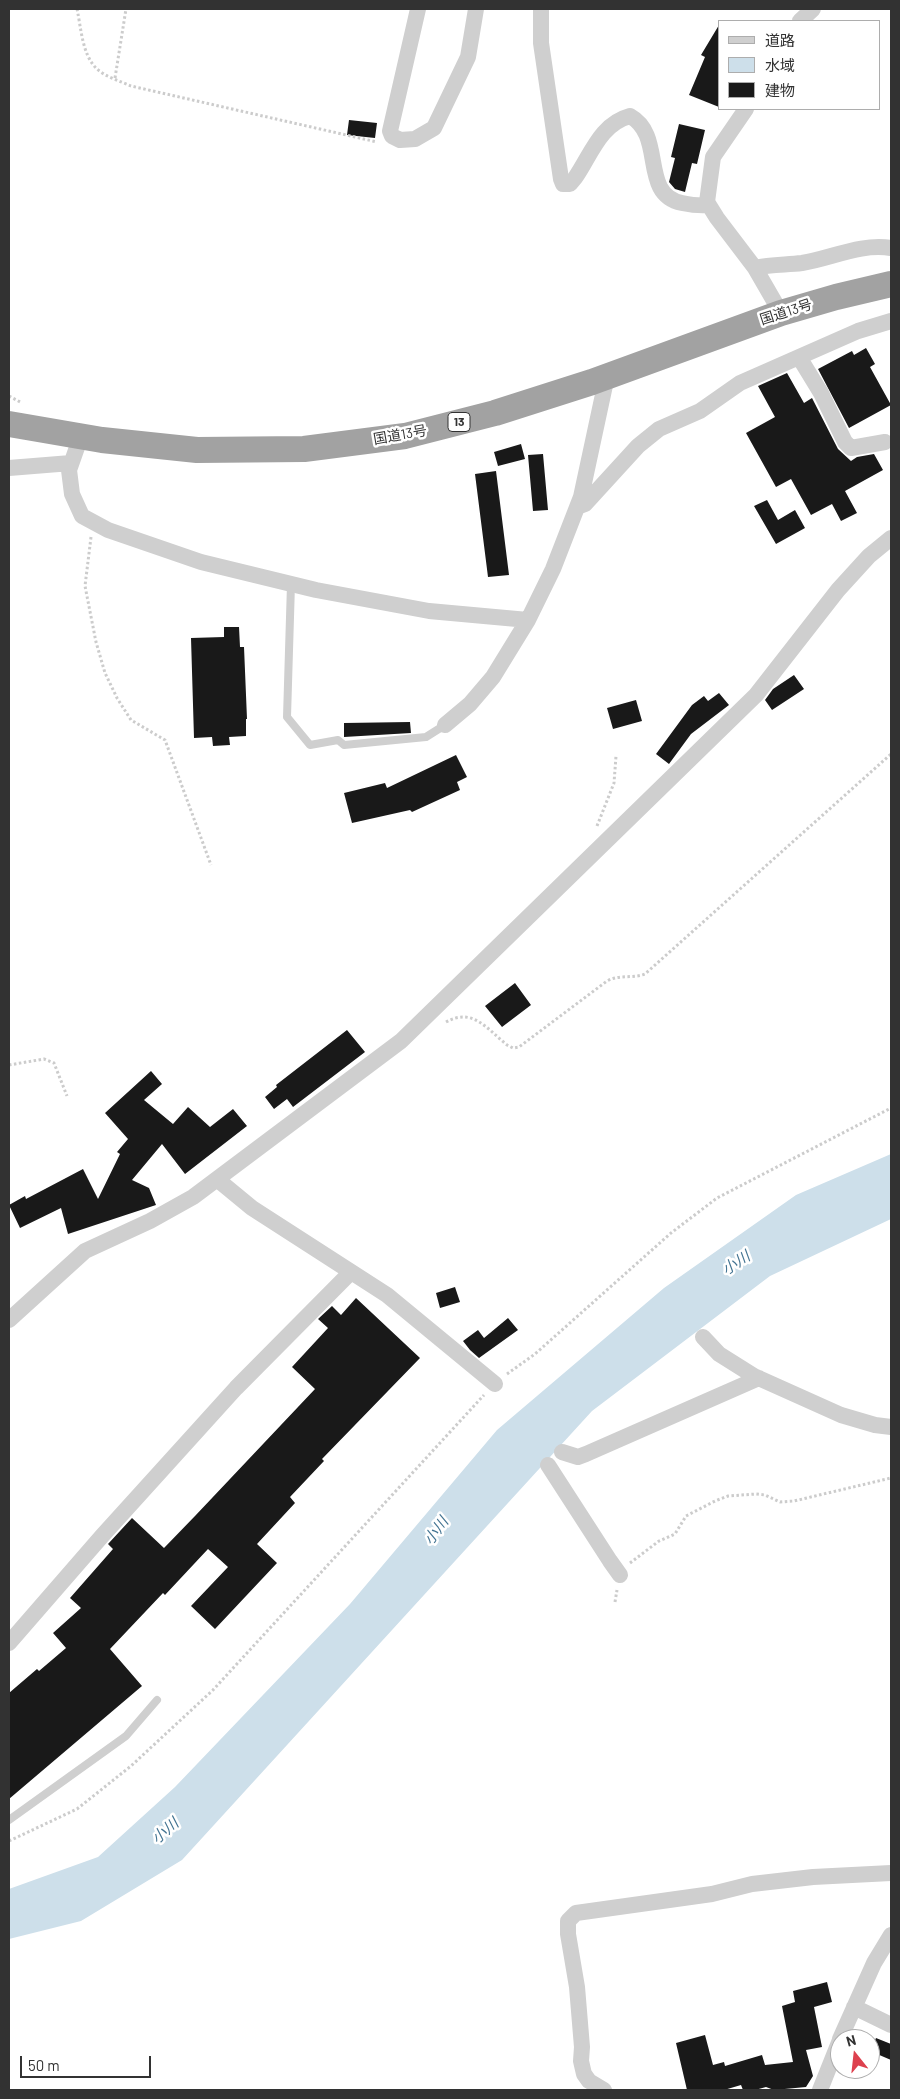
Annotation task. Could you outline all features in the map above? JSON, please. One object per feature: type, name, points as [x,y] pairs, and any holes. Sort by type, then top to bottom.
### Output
[{"type":"highway","name":"国道13号","points":[[9,424],[81,436],[197,450],[304,449],[406,436],[495,413],[607,376],[781,313],[891,284]]},
{"type":"street","points":[[418,9],[390,131],[394,138],[400,140],[415,139],[434,128],[468,57],[476,9]]},
{"type":"street","points":[[541,9],[541,43],[560,179],[563,184],[570,184],[575,178],[603,132],[622,118],[630,116],[639,121],[647,136],[659,188],[671,201],[699,206],[709,205]]},
{"type":"street","points":[[801,20],[813,9]]},
{"type":"street","points":[[745,110],[713,157],[707,202],[755,268],[781,313]]},
{"type":"street","points":[[755,268],[769,264],[802,263],[878,246],[891,248]]},
{"type":"street","points":[[577,507],[585,504],[631,453],[660,429],[700,411],[740,383],[858,331],[891,320]]},
{"type":"street","points":[[799,357],[821,393],[845,442],[851,448],[885,442]]},
{"type":"street","points":[[445,725],[470,704],[493,676],[528,620],[553,569],[580,498],[607,376]]},
{"type":"street","points":[[81,436],[69,470],[72,494],[82,516],[108,530],[201,562],[290,584],[429,611],[528,620]]},
{"type":"street","points":[[9,468],[71,462]]},
{"type":"street","points":[[9,1320],[85,1251],[150,1221],[193,1197],[401,1040],[756,695],[838,590],[869,556],[891,538]]},
{"type":"street","points":[[218,1180],[252,1208],[387,1295],[494,1384]]},
{"type":"street","points":[[9,1644],[102,1536],[236,1388],[351,1272]]},
{"type":"street","points":[[703,1337],[719,1354],[759,1378],[841,1415],[875,1425],[891,1427]]},
{"type":"street","points":[[562,1452],[578,1457],[586,1454],[759,1378]]},
{"type":"street","points":[[548,1465],[620,1575]]},
{"type":"street","points":[[604,2090],[589,2081],[584,2074],[581,2061],[582,2047],[577,1987],[568,1934],[568,1921],[576,1914],[712,1894],[752,1884],[814,1877],[891,1873]]},
{"type":"street","points":[[844,2029],[874,1963],[891,1935]]},
{"type":"street","points":[[854,2007],[891,2026]]},
{"type":"street","points":[[820,2090],[830,2064]]},
{"type":"lane","points":[[290,584],[287,717],[310,745],[338,740],[344,745],[426,737],[445,725]]},
{"type":"lane","points":[[9,1820],[126,1736],[157,1700]]},
{"type":"path","points":[[77,9],[86,50],[96,68],[131,86],[381,143],[394,138]]},
{"type":"path","points":[[115,78],[126,9]]},
{"type":"path","points":[[93,521],[85,586],[96,642],[105,673],[117,698],[131,720],[165,740],[211,865]]},
{"type":"path","points":[[442,1024],[458,1016],[471,1018],[507,1045],[513,1048],[518,1047],[607,981],[621,976],[634,977],[645,974],[891,754]]},
{"type":"path","points":[[595,851],[596,829],[614,783],[616,756]]},
{"type":"path","points":[[9,1065],[44,1059],[54,1063],[66,1096]]},
{"type":"path","points":[[9,1841],[77,1809],[131,1766],[213,1690],[494,1384],[535,1354],[671,1234],[717,1198],[891,1108]]},
{"type":"path","points":[[616,1602],[620,1575],[631,1561],[675,1534],[686,1516],[715,1501],[728,1496],[756,1494],[765,1495],[780,1502],[794,1501],[891,1478]]},
{"type":"water","name":"小川","points":[[891,1154],[891,1219],[770,1276],[592,1411],[182,1860],[81,1921],[9,1939],[9,1889],[98,1857],[175,1787],[350,1604],[497,1430],[664,1288],[796,1195]]},
{"type":"building","points":[[718,27],[718,107],[689,95],[705,57],[701,55]]},
{"type":"building","points":[[349,120],[377,123],[375,138],[347,135]]},
{"type":"building","points":[[679,124],[705,130],[697,164],[692,163],[685,192],[675,189],[669,182],[675,158],[671,157]]},
{"type":"building","points":[[866,348],[875,364],[870,367],[891,405],[849,428],[818,369],[852,351],[854,355]]},
{"type":"building","points":[[787,373],[804,403],[812,398],[838,449],[851,461],[857,457],[874,454],[883,470],[845,491],[857,513],[841,521],[832,504],[811,515],[791,479],[776,487],[746,433],[775,417],[758,386]]},
{"type":"building","points":[[521,444],[525,459],[498,466],[494,452]]},
{"type":"building","points":[[543,454],[548,510],[533,511],[528,455]]},
{"type":"building","points":[[496,471],[509,575],[488,577],[475,474]]},
{"type":"building","points":[[767,500],[778,520],[795,510],[805,528],[776,544],[754,506]]},
{"type":"building","points":[[224,627],[239,627],[240,647],[244,647],[246,736],[229,737],[230,745],[213,746],[212,737],[194,738],[191,638],[224,637]]},
{"type":"building","points":[[794,675],[804,689],[772,710],[765,700],[773,689]]},
{"type":"building","points":[[719,693],[729,705],[691,734],[669,764],[656,754],[692,705],[704,696],[708,701]]},
{"type":"building","points":[[636,700],[642,721],[613,729],[607,708]]},
{"type":"building","points":[[410,722],[411,733],[344,737],[344,723]]},
{"type":"building","points":[[456,755],[467,777],[457,782],[460,790],[412,812],[410,810],[352,823],[344,793],[385,783],[387,788]]},
{"type":"building","points":[[515,983],[531,1005],[502,1027],[485,1006]]},
{"type":"building","points":[[347,1030],[365,1052],[293,1107],[287,1099],[274,1109],[265,1097],[277,1087],[276,1085]]},
{"type":"building","points":[[151,1071],[162,1084],[144,1100],[173,1124],[188,1107],[210,1127],[233,1109],[247,1126],[185,1174],[162,1144],[132,1180],[149,1188],[156,1205],[68,1234],[61,1208],[20,1228],[9,1205],[25,1196],[26,1199],[83,1169],[98,1199],[120,1154],[117,1152],[128,1139],[105,1113]]},
{"type":"building","points":[[455,1287],[460,1302],[440,1308],[436,1293]]},
{"type":"building","points":[[356,1298],[420,1358],[322,1459],[324,1461],[290,1497],[295,1503],[257,1544],[277,1563],[215,1629],[191,1606],[228,1567],[208,1549],[110,1649],[142,1686],[9,1799],[9,1693],[66,1648],[53,1633],[81,1608],[70,1598],[113,1549],[108,1544],[132,1518],[164,1548],[195,1516],[315,1389],[292,1367],[328,1328],[318,1319],[332,1306],[341,1315]]},
{"type":"building","points":[[508,1318],[518,1330],[479,1358],[463,1341],[478,1330],[484,1338]]},
{"type":"building","points":[[827,1982],[832,2002],[814,2007],[822,2047],[806,2050],[813,2076],[806,2087],[774,2090],[766,2087],[755,2090],[743,2090],[741,2085],[724,2090],[687,2090],[676,2043],[705,2035],[713,2065],[724,2062],[725,2066],[762,2055],[765,2065],[793,2062],[782,2006],[795,2002],[793,1991]]},
{"type":"building","points":[[880,2040],[891,2044],[891,2060],[880,2055]]}]
